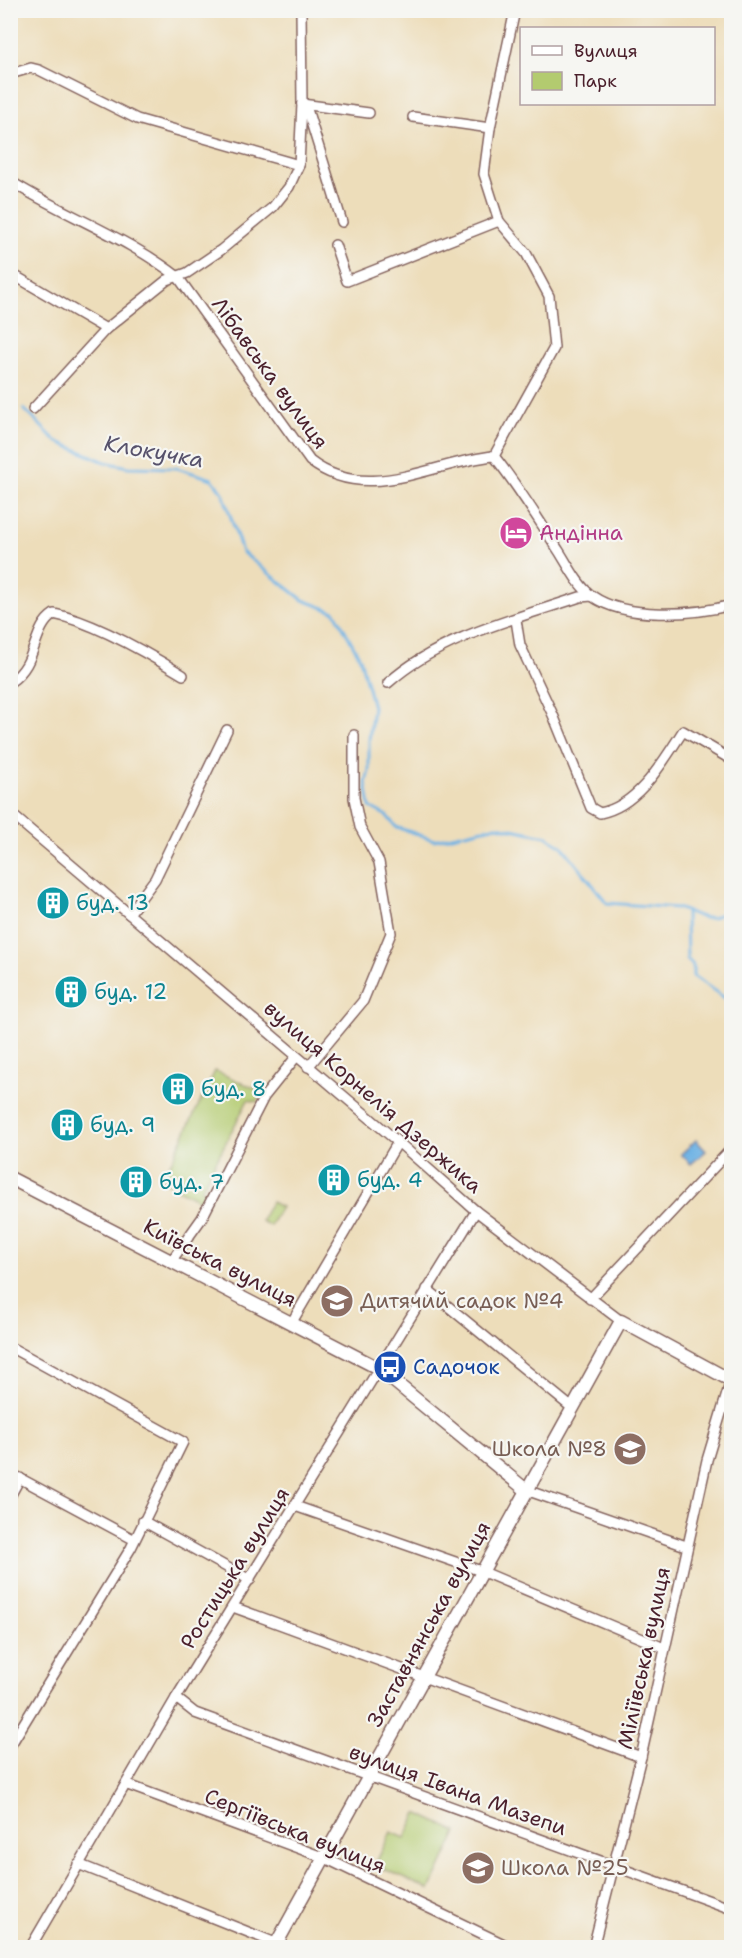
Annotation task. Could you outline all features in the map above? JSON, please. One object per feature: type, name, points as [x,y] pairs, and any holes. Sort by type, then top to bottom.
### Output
[{"type":"street","points":[[33,409],[106,328],[167,280],[178,277],[221,250],[273,207],[289,187],[298,165],[302,104],[301,10]]},
{"type":"street","points":[[515,10],[490,128],[484,174],[499,221],[526,253],[546,288],[551,305],[554,348],[494,456],[518,486],[573,573],[592,596]]},
{"type":"street","points":[[10,74],[31,68],[39,70],[137,119],[298,165]]},
{"type":"street","points":[[302,104],[369,113]]},
{"type":"street","points":[[302,104],[307,109],[314,139],[342,222]]},
{"type":"street","points":[[413,117],[490,128]]},
{"type":"street","name":"Лібавська вулиця","points":[[10,181],[57,209],[156,260],[178,277],[310,461],[320,469],[341,478],[361,482],[396,479],[476,458],[494,456]]},
{"type":"street","points":[[335,245],[347,281],[499,221]]},
{"type":"street","points":[[10,273],[106,328]]},
{"type":"street","points":[[388,683],[409,663],[434,648],[579,597],[592,596],[642,613],[709,610],[732,605]]},
{"type":"street","points":[[10,682],[26,668],[40,632],[47,619],[54,614],[73,620],[151,656],[183,675]]},
{"type":"street","points":[[516,620],[520,645],[554,715],[591,807],[600,813],[626,804],[665,759],[684,731],[732,760]]},
{"type":"street","points":[[129,914],[155,879],[227,730]]},
{"type":"street","points":[[308,1067],[363,1001],[392,933],[379,861],[360,827],[356,807],[353,787],[354,735]]},
{"type":"street","name":"вулиця Корнелія Дзержика","points":[[10,813],[398,1142],[476,1211],[621,1321],[731,1379]]},
{"type":"street","points":[[172,1260],[202,1218],[264,1097],[296,1057]]},
{"type":"street","points":[[292,1322],[398,1142]]},
{"type":"street","points":[[590,1299],[732,1148]]},
{"type":"street","name":"Київська вулиця","points":[[10,1178],[378,1368],[526,1490],[686,1546]]},
{"type":"street","name":"Ростицька вулиця","points":[[30,1947],[78,1864],[128,1785],[176,1698],[476,1211]]},
{"type":"street","points":[[427,1288],[571,1407]]},
{"type":"street","name":"Заставнянська вулиця","points":[[280,1946],[423,1674],[621,1321]]},
{"type":"street","points":[[10,1347],[183,1442],[120,1567],[10,1746]]},
{"type":"street","name":"Міліївська вулиця","points":[[593,1947],[641,1757],[686,1546],[731,1379]]},
{"type":"street","points":[[10,1496],[15,1476],[133,1539]]},
{"type":"street","points":[[295,1506],[481,1571],[664,1648]]},
{"type":"street","points":[[143,1521],[250,1580]]},
{"type":"street","points":[[232,1607],[423,1674],[641,1757]]},
{"type":"street","name":"вулиця Івана Мазепи","points":[[176,1698],[195,1713],[614,1864],[732,1909]]},
{"type":"street","name":"Сергіївська вулиця","points":[[128,1785],[325,1858],[512,1947]]},
{"type":"street","points":[[78,1864],[280,1946]]},
{"type":"green space","points":[[215,1071],[259,1090],[261,1094],[257,1102],[248,1100],[201,1190],[208,1194],[203,1200],[199,1200],[162,1181]]},
{"type":"green space","points":[[271,1202],[281,1207],[270,1226],[261,1221]]},
{"type":"green space","points":[[417,1813],[457,1832],[430,1890],[375,1865],[391,1832],[405,1838]]},
{"type":"water","points":[[696,1140],[706,1151],[691,1164],[681,1154]]},
{"type":"waterway","name":"Клокучка","points":[[24,409],[56,441],[105,462],[129,467],[177,468],[212,479],[223,493],[242,552],[303,600],[335,612],[360,658],[373,707],[366,783],[370,807],[387,816],[396,827],[434,840],[497,826],[546,836],[562,846],[607,903],[677,908],[704,918],[712,918],[732,909]]},
{"type":"waterway","points":[[686,912],[687,959],[693,965],[693,976],[732,1003]]},
{"type":"place","name":"Андінна","points":[[516,533]]},
{"type":"place","name":"буд. 13","points":[[53,903]]},
{"type":"place","name":"буд. 12","points":[[71,992]]},
{"type":"place","name":"буд. 8","points":[[178,1089]]},
{"type":"place","name":"буд. 9","points":[[67,1125]]},
{"type":"place","name":"буд. 4","points":[[334,1180]]},
{"type":"place","name":"буд. 7","points":[[136,1182]]},
{"type":"place","name":"Дитячий садок №4","points":[[337,1301]]},
{"type":"place","name":"Садочок","points":[[390,1367]]},
{"type":"place","name":"Школа №8","points":[[630,1449]]},
{"type":"place","name":"Школа №25","points":[[478,1868]]}]
